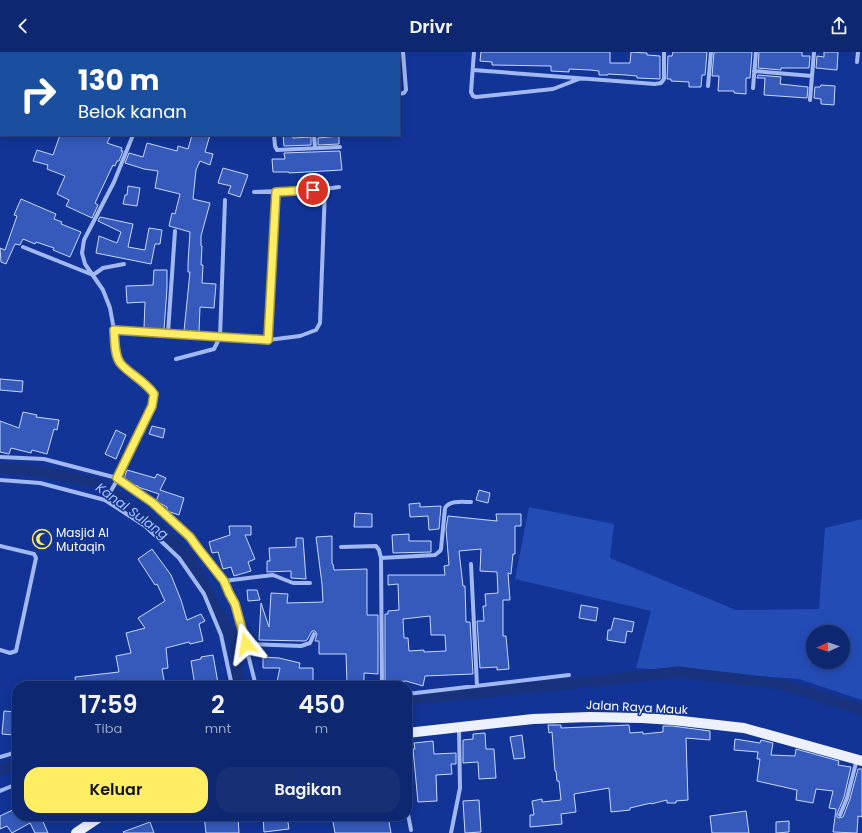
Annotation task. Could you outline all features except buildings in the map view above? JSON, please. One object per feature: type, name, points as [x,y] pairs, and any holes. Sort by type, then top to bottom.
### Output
[{"type":"main road","name":"Jalan Raya Mauk","points":[[412,732],[533,719],[590,716],[673,720],[744,728],[860,760]]},
{"type":"main road","points":[[82,831],[95,821]]},
{"type":"street","points":[[400,94],[404,93],[406,90],[403,52]]},
{"type":"street","points":[[474,52],[471,92],[473,96],[476,97],[553,89],[581,78]]},
{"type":"street","points":[[473,70],[655,84],[660,83],[664,79],[664,52]]},
{"type":"street","points":[[708,86],[711,52]]},
{"type":"street","points":[[753,88],[756,52]]},
{"type":"street","points":[[810,100],[814,52]]},
{"type":"street","points":[[858,52],[858,62]]},
{"type":"street","points":[[754,71],[812,76]]},
{"type":"street","points":[[106,498],[117,480],[152,406],[154,394],[149,386],[120,363],[116,352],[110,308],[103,290],[85,264],[82,253],[84,240],[114,182],[133,136]]},
{"type":"street","points":[[274,136],[277,150],[340,147]]},
{"type":"street","points":[[314,136],[315,148]]},
{"type":"street","points":[[254,192],[276,192],[339,187]]},
{"type":"street","points":[[114,330],[268,340],[300,336],[316,330],[320,323],[325,189]]},
{"type":"street","points":[[268,340],[276,192]]},
{"type":"street","points":[[176,359],[214,349],[220,337],[225,200]]},
{"type":"street","points":[[168,333],[175,231]]},
{"type":"street","points":[[23,247],[93,275]]},
{"type":"street","points":[[93,275],[103,268],[124,264]]},
{"type":"street","points":[[0,457],[44,458],[117,480],[153,503],[190,537],[224,581],[235,604],[255,681]]},
{"type":"street","points":[[0,480],[40,483],[106,498],[145,526],[179,558],[204,594],[221,635],[231,681]]},
{"type":"street","points":[[381,558],[435,555],[441,549],[445,508],[447,505],[451,502],[471,502]]},
{"type":"street","points":[[0,546],[34,554],[36,558],[16,651],[10,653],[0,650]]},
{"type":"street","points":[[341,547],[376,546],[379,550],[381,558],[380,611],[382,681]]},
{"type":"street","points":[[471,564],[477,686]]},
{"type":"street","points":[[224,581],[273,575],[293,584],[310,583]]},
{"type":"street","points":[[246,644],[301,646],[310,643],[314,634]]},
{"type":"street","points":[[412,693],[569,675]]},
{"type":"street","points":[[451,833],[460,788],[459,727]]},
{"type":"street","points":[[0,757],[12,753]]},
{"type":"street","points":[[840,815],[860,760]]},
{"type":"street","points":[[0,791],[12,786]]},
{"type":"street","points":[[409,821],[411,830]]},
{"type":"shaded area","points":[[529,507],[614,524],[610,558],[736,610],[819,609],[825,528],[862,519],[862,700],[799,679],[636,668],[651,611],[515,579]]},
{"type":"waterway","name":"Kanal Sulang","points":[[0,468],[46,472],[97,483],[159,528],[189,557],[233,640],[238,681]]},
{"type":"waterway","points":[[412,700],[678,672],[781,684],[862,710]]},
{"type":"waterway","points":[[0,770],[12,766]]},
{"type":"place","name":"Masjid Al Mutaqin","points":[[42,539]]},
{"type":"route","points":[[246,644],[235,604],[224,581],[190,537],[153,503],[117,478],[152,406],[154,394],[149,386],[120,363],[116,352],[114,330],[268,340],[276,192],[313,190]]}]
